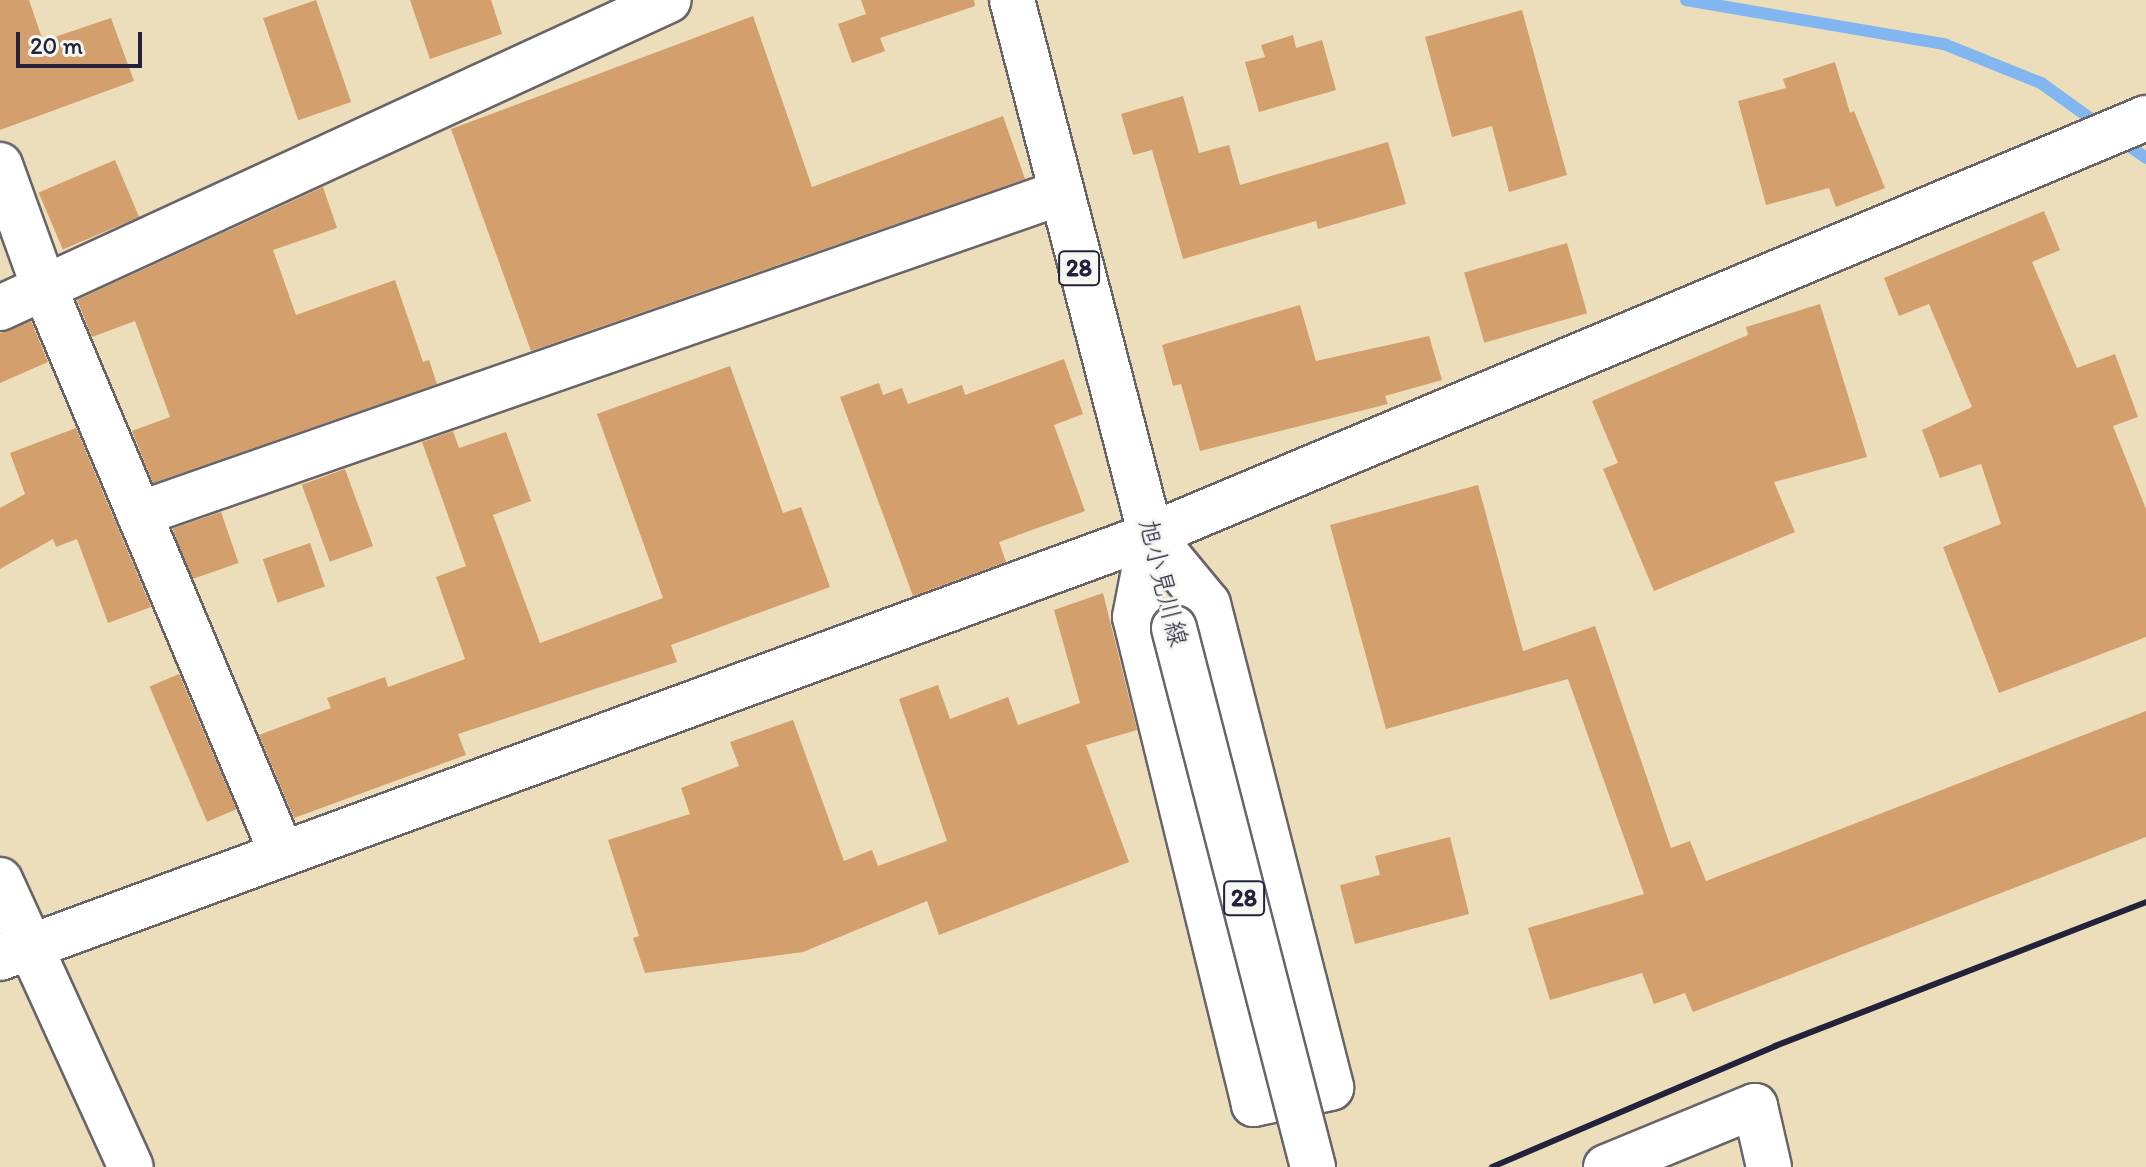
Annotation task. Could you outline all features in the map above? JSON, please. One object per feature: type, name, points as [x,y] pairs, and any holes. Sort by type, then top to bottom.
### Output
[{"type":"street","points":[[0,308],[669,0]]},
{"type":"street","name":"旭小見川線","points":[[1012,0],[1313,1167]]},
{"type":"street","points":[[15,952],[1151,535],[2146,118]]},
{"type":"street","points":[[0,165],[44,287],[282,854]]},
{"type":"street","points":[[139,514],[1060,193]]},
{"type":"street","points":[[1151,535],[1208,604],[1331,1088],[1254,1104],[1135,617],[1151,535]]},
{"type":"street","points":[[0,880],[15,952],[131,1167]]},
{"type":"street","points":[[1606,1167],[1755,1106],[1769,1167]]},
{"type":"building","points":[[0,0],[29,0],[43,41],[111,18],[134,81],[0,130]]},
{"type":"building","points":[[316,0],[351,102],[298,120],[263,18]]},
{"type":"building","points":[[410,0],[491,0],[502,34],[430,59]]},
{"type":"building","points":[[861,0],[974,0],[975,6],[880,38],[885,51],[852,63],[838,24],[866,14]]},
{"type":"building","points":[[1522,10],[1567,175],[1509,192],[1492,126],[1452,137],[1425,37]]},
{"type":"building","points":[[753,16],[812,187],[1003,116],[1025,179],[531,351],[451,129]]},
{"type":"building","points":[[1293,35],[1296,48],[1322,40],[1336,90],[1259,112],[1245,62],[1265,57],[1261,45]]},
{"type":"building","points":[[1835,62],[1850,113],[1854,111],[1885,188],[1836,207],[1829,188],[1766,205],[1738,101],[1786,88],[1783,79]]},
{"type":"building","points":[[1183,96],[1199,153],[1229,145],[1240,185],[1388,142],[1406,204],[1318,229],[1316,221],[1183,259],[1152,150],[1133,155],[1121,114]]},
{"type":"building","points":[[115,160],[139,217],[63,250],[39,192]]},
{"type":"building","points":[[323,187],[337,228],[273,250],[296,315],[395,280],[423,362],[429,360],[437,384],[153,483],[132,431],[170,417],[135,321],[92,337],[77,300]]},
{"type":"building","points":[[2044,211],[2060,250],[2032,262],[2077,368],[2115,354],[2138,417],[2113,426],[2146,509],[2146,637],[1999,693],[1943,547],[2001,524],[1981,464],[1940,478],[1922,430],[1972,407],[1929,304],[1899,316],[1884,278]]},
{"type":"building","points":[[1567,243],[1587,313],[1484,343],[1464,272]]},
{"type":"building","points":[[1820,304],[1867,457],[1774,482],[1795,532],[1654,591],[1603,469],[1618,463],[1592,401],[1748,335],[1746,327]]},
{"type":"building","points":[[1300,305],[1316,361],[1429,336],[1442,380],[1385,396],[1388,404],[1200,451],[1181,384],[1173,386],[1162,345]]},
{"type":"building","points":[[31,321],[48,362],[0,383],[0,333]]},
{"type":"building","points":[[1064,359],[1083,414],[1054,425],[1085,511],[999,542],[1006,562],[913,596],[840,397],[879,383],[883,395],[902,388],[908,404],[962,385],[965,395]]},
{"type":"building","points":[[730,366],[783,513],[801,507],[830,587],[671,645],[677,662],[458,734],[466,755],[294,818],[259,735],[331,708],[327,698],[385,677],[388,687],[465,659],[436,577],[466,566],[422,442],[453,431],[459,448],[506,432],[531,501],[493,515],[540,643],[663,598],[597,414]]},
{"type":"building","points":[[76,428],[151,607],[108,623],[77,539],[56,547],[53,539],[0,569],[0,508],[25,494],[10,453]]},
{"type":"building","points":[[345,469],[373,546],[330,562],[302,485]]},
{"type":"building","points":[[1478,485],[1523,651],[1595,626],[1671,848],[1690,841],[1706,881],[2146,711],[2146,837],[1693,1012],[1685,993],[1654,1004],[1642,973],[1550,1000],[1528,928],[1644,894],[1568,679],[1386,729],[1330,525]]},
{"type":"building","points":[[221,512],[239,563],[190,580],[173,529]]},
{"type":"building","points":[[310,543],[325,586],[278,603],[263,559]]},
{"type":"building","points":[[1103,593],[1137,730],[1086,745],[1129,862],[939,935],[927,901],[803,952],[645,973],[633,938],[639,936],[608,840],[690,814],[681,788],[739,766],[730,742],[793,720],[844,861],[872,850],[878,866],[947,841],[899,699],[938,685],[950,719],[1008,697],[1018,725],[1080,703],[1054,610]]},
{"type":"building","points":[[179,674],[236,809],[207,822],[150,687]]},
{"type":"building","points":[[1450,837],[1469,914],[1355,944],[1340,885],[1380,875],[1375,856]]},
{"type":"waterway","points":[[1686,0],[1944,44],[2041,83],[2101,126]]},
{"type":"waterway","points":[[2119,139],[2146,158]]},
{"type":"railway","points":[[1492,1167],[1775,1046],[2146,902]]}]
